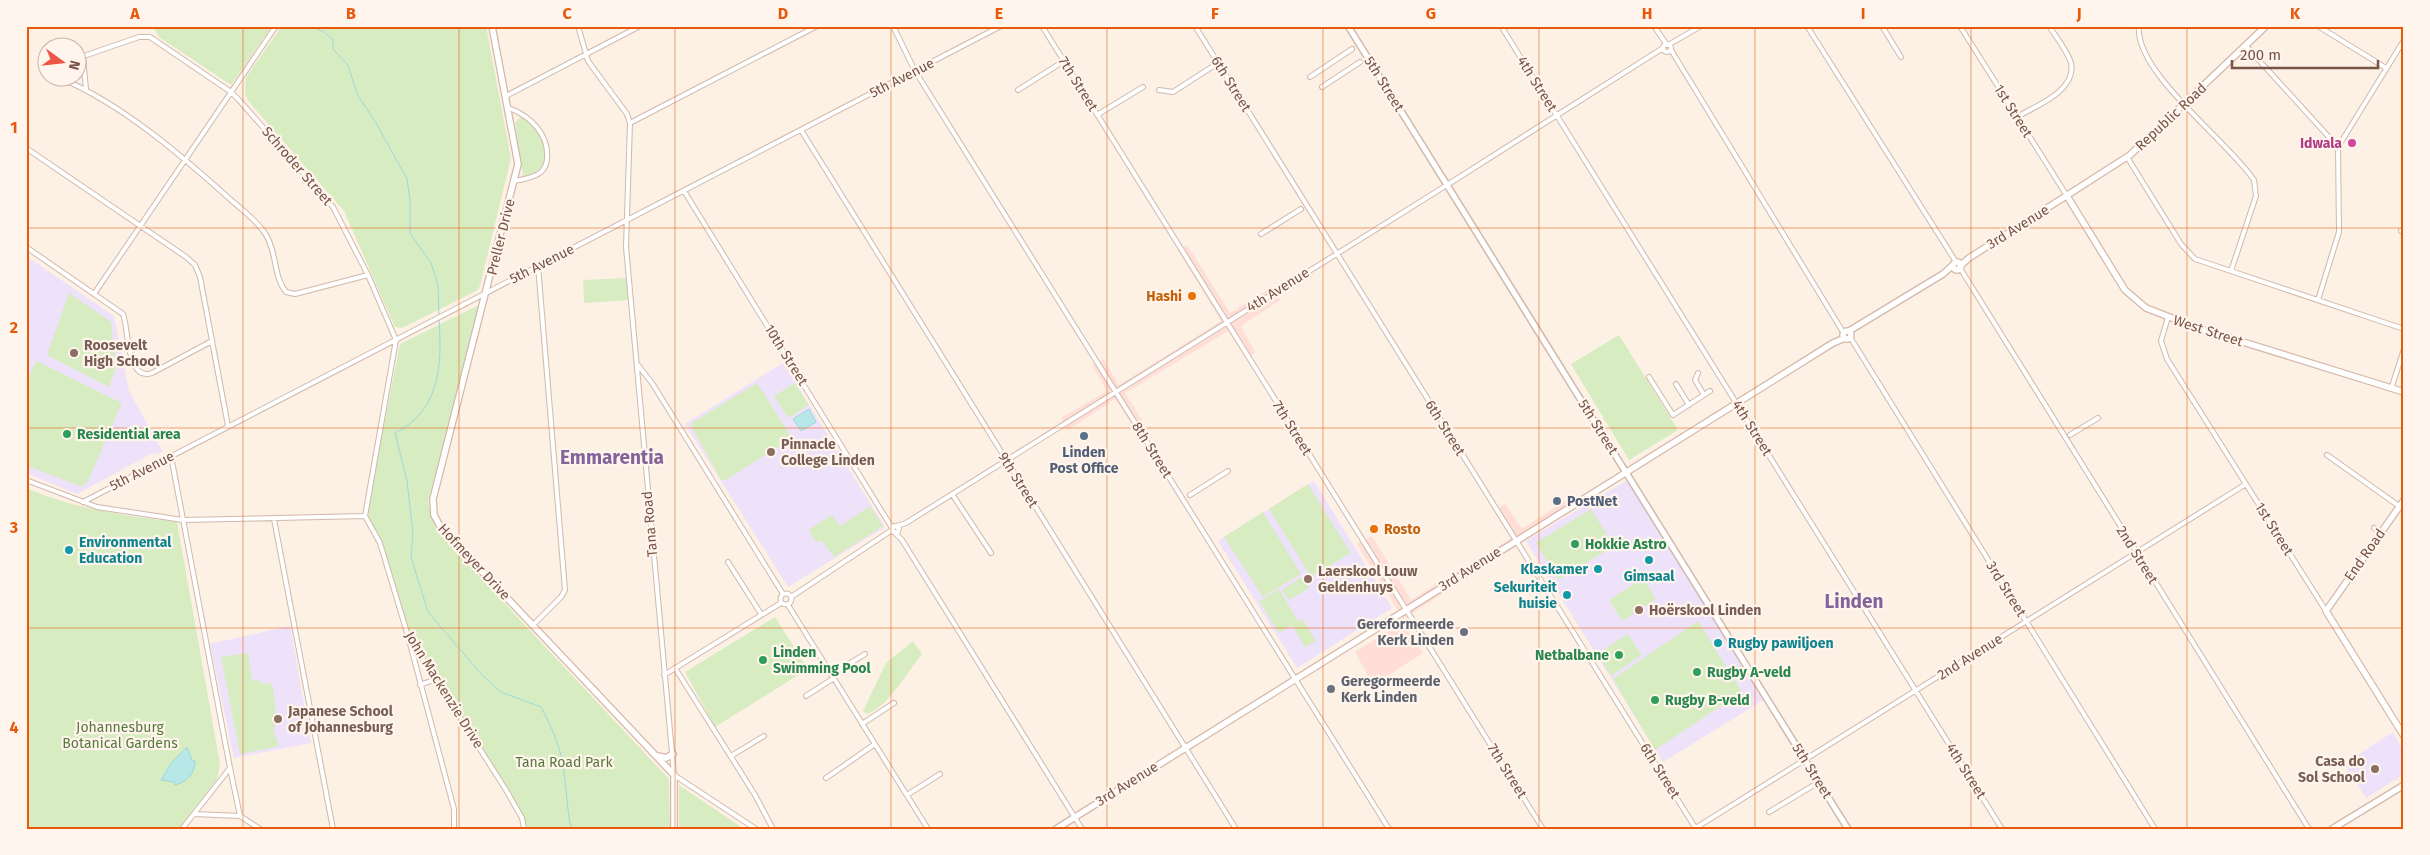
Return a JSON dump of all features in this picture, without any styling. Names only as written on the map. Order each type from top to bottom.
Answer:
[{"type":"main road","name":"Preller Drive","points":[[486,293],[515,181],[518,159],[492,26]]},
{"type":"main road","name":"Republic Road","points":[[2067,196],[2127,158],[2266,26]]},
{"type":"main road","name":"3rd Avenue","points":[[1056,829],[2067,196]]},
{"type":"main road","name":"West Street","points":[[2067,196],[2127,292],[2146,308],[2168,317],[2404,392]]},
{"type":"main road","name":"Hofmeyer Drive","points":[[486,293],[433,499],[433,510],[441,528],[674,775]]},
{"type":"main road","name":"End Road","points":[[2326,611],[2404,500]]},
{"type":"main road","name":"1st Street","points":[[2326,611],[2404,736]]},
{"type":"main road","points":[[658,756],[666,758],[673,754]]},
{"type":"main road","name":"Tana Road","points":[[674,775],[674,829]]},
{"type":"main road","points":[[2337,828],[2404,785]]},
{"type":"street","points":[[94,294],[276,26]]},
{"type":"street","points":[[578,26],[585,55],[627,114],[630,123],[816,26]]},
{"type":"street","points":[[506,96],[640,26]]},
{"type":"street","name":"8th Street","points":[[893,26],[915,71],[1389,829]]},
{"type":"street","name":"5th Avenue","points":[[83,502],[1001,26]]},
{"type":"street","name":"7th Street","points":[[1042,26],[1543,829]]},
{"type":"street","name":"6th Street","points":[[1195,26],[1695,828]]},
{"type":"street","name":"5th Street","points":[[1348,26],[1848,829]]},
{"type":"street","name":"4th Street","points":[[1501,26],[2002,829]]},
{"type":"street","name":"3rd Street","points":[[1654,26],[2155,829]]},
{"type":"street","name":"4th Avenue","points":[[791,597],[895,529],[1448,186],[1557,115],[1701,26]]},
{"type":"street","name":"2nd Street","points":[[1807,26],[2309,829]]},
{"type":"street","points":[[1882,26],[1900,57]]},
{"type":"street","name":"1st Street","points":[[1960,26],[2067,196]]},
{"type":"street","points":[[2017,118],[2061,90],[2068,82],[2070,63],[2049,26]]},
{"type":"street","points":[[2139,26],[2140,45],[2144,56],[2157,74],[2249,173],[2255,184],[2256,196],[2230,271]]},
{"type":"street","points":[[2318,26],[2386,68]]},
{"type":"street","name":"Schroder Street","points":[[88,55],[146,36],[231,92],[333,207],[368,275],[396,340]]},
{"type":"street","points":[[2318,300],[2339,232],[2338,147],[2404,40]]},
{"type":"street","points":[[2246,46],[2338,147]]},
{"type":"street","points":[[1310,77],[1352,49]]},
{"type":"street","points":[[1018,90],[1064,61]]},
{"type":"street","points":[[1322,87],[1360,62]]},
{"type":"street","points":[[1160,90],[1173,92],[1218,63]]},
{"type":"street","points":[[1097,115],[1143,87]]},
{"type":"street","points":[[86,89],[186,158],[264,231],[269,240],[281,285],[286,292],[296,294],[368,275]]},
{"type":"street","name":"Preller Drive","points":[[509,108],[523,114],[530,121],[545,139],[547,148],[546,163],[541,172],[529,178],[515,181]]},
{"type":"street","name":"Tana Road","points":[[630,123],[626,247],[674,775]]},
{"type":"street","name":"9th Street","points":[[801,130],[1236,829]]},
{"type":"street","points":[[26,148],[195,265],[228,426]]},
{"type":"street","points":[[2127,158],[2188,254],[2201,262],[2404,329]]},
{"type":"street","name":"10th Street","points":[[684,190],[1082,829]]},
{"type":"street","points":[[1261,234],[1301,210]]},
{"type":"street","points":[[26,247],[123,314],[134,365],[142,374],[152,373],[212,341]]},
{"type":"street","points":[[533,625],[562,597],[565,585],[538,266]]},
{"type":"street","name":"1st Street","points":[[2168,317],[2161,341],[2163,351],[2326,611]]},
{"type":"street","points":[[26,480],[83,502],[110,510],[183,520],[365,516],[396,340]]},
{"type":"street","points":[[2391,389],[2404,349]]},
{"type":"street","points":[[636,363],[652,383],[783,594],[791,597],[788,604]]},
{"type":"street","points":[[1698,373],[1694,380],[1704,396]]},
{"type":"street","points":[[1649,377],[1673,415],[1710,391]]},
{"type":"street","points":[[1676,384],[1689,405]]},
{"type":"street","points":[[2070,435],[2098,418]]},
{"type":"street","points":[[2327,455],[2399,506]]},
{"type":"street","points":[[171,456],[240,816]]},
{"type":"street","points":[[1190,495],[1228,471]]},
{"type":"street","name":"2nd Avenue","points":[[1695,828],[2246,484]]},
{"type":"street","points":[[952,494],[991,553]]},
{"type":"street","name":"John Mackenzie Drive","points":[[365,516],[380,543],[408,636],[522,816],[524,829]]},
{"type":"street","points":[[274,519],[333,829]]},
{"type":"street","points":[[2374,528],[2381,533]]},
{"type":"street","points":[[728,562],[761,614]]},
{"type":"street","points":[[781,603],[780,599],[783,594]]},
{"type":"street","points":[[664,675],[761,614],[781,603],[788,604]]},
{"type":"street","points":[[788,604],[928,829]]},
{"type":"street","points":[[408,636],[454,809],[454,829]]},
{"type":"street","points":[[806,696],[865,654]]},
{"type":"street","points":[[675,668],[731,756],[773,829]]},
{"type":"street","points":[[420,685],[436,679]]},
{"type":"street","points":[[862,724],[894,703]]},
{"type":"street","points":[[731,756],[764,736]]},
{"type":"street","points":[[826,778],[875,744]]},
{"type":"street","points":[[182,829],[230,768]]},
{"type":"street","points":[[907,795],[940,774]]},
{"type":"street","points":[[674,775],[756,829]]},
{"type":"street","points":[[1769,812],[1819,782]]},
{"type":"street","points":[[194,814],[240,816],[260,829]]},
{"type":"shaded area","points":[[1187,245],[1230,313],[1271,288],[1280,300],[1241,326],[1255,352],[1246,359],[1228,331],[1125,393],[1145,425],[1136,431],[1115,399],[1068,430],[1061,418],[1107,391],[1093,366],[1103,359],[1119,385],[1221,321],[1178,250]]},
{"type":"shaded area","name":"Roosevelt High School","points":[[26,256],[114,316],[129,391],[163,452],[151,454],[77,494],[26,473]]},
{"type":"shaded area","name":"Pinnacle College Linden","points":[[783,363],[885,527],[788,587],[685,424]]},
{"type":"shaded area","name":"Hoërskool Linden","points":[[1629,479],[1765,699],[1663,762],[1526,541]]},
{"type":"shaded area","name":"Laerskool Louw Geldenhuys","points":[[1314,481],[1392,608],[1297,668],[1218,541]]},
{"type":"shaded area","points":[[1569,498],[1575,509],[1403,619],[1357,544],[1372,536],[1411,600],[1511,538],[1494,511],[1505,504],[1522,529]]},
{"type":"shaded area","points":[[1402,622],[1423,653],[1373,685],[1355,652]]},
{"type":"shaded area","name":"Japanese School of Johannesburg","points":[[290,626],[311,743],[234,758],[210,644]]},
{"type":"shaded area","name":"Casa do Sol School","points":[[2393,732],[2404,753],[2404,774],[2366,798],[2344,764]]},
{"type":"green space","points":[[153,26],[272,26],[231,85],[159,37]]},
{"type":"green space","points":[[282,26],[486,26],[511,158],[480,286],[476,291],[402,328],[395,327],[344,211],[249,102],[245,94],[246,77]]},
{"type":"green space","points":[[521,117],[538,132],[542,138],[545,152],[543,167],[528,177],[523,176],[515,122]]},
{"type":"green space","points":[[628,278],[630,300],[584,303],[583,280]]},
{"type":"green space","points":[[69,293],[111,322],[116,368],[109,387],[47,355]]},
{"type":"green space","name":"Tana Road Park","points":[[479,305],[428,502],[436,530],[669,779],[670,829],[523,829],[521,818],[406,638],[384,550],[366,515],[400,344]]},
{"type":"green space","points":[[1619,335],[1678,430],[1629,460],[1571,364]]},
{"type":"green space","name":"Residential area","points":[[36,361],[122,403],[88,481],[82,487],[26,465],[26,385]]},
{"type":"green space","points":[[757,383],[792,438],[726,480],[721,480],[690,424]]},
{"type":"green space","points":[[795,383],[809,405],[788,418],[774,396]]},
{"type":"green space","points":[[1308,484],[1351,553],[1311,577],[1269,509]]},
{"type":"green space","name":"Johannesburg Botanical Gardens","points":[[26,488],[82,507],[177,522],[220,764],[217,779],[179,829],[26,829]]},
{"type":"green space","points":[[870,506],[883,526],[834,557],[821,540],[816,542],[808,530],[832,515],[840,526]]},
{"type":"green space","name":"Hokkie Astro","points":[[1591,509],[1614,546],[1558,580],[1536,543]]},
{"type":"green space","points":[[1263,512],[1301,574],[1263,597],[1224,537]]},
{"type":"green space","points":[[1302,577],[1309,588],[1289,600],[1282,590]]},
{"type":"green space","points":[[1643,578],[1656,599],[1622,621],[1609,600]]},
{"type":"green space","points":[[1279,589],[1298,621],[1303,619],[1316,641],[1305,647],[1292,625],[1279,633],[1259,601]]},
{"type":"green space","name":"Linden Swimming Pool","points":[[775,617],[808,669],[715,727],[685,672]]},
{"type":"green space","points":[[1698,621],[1742,692],[1655,750],[1613,679]]},
{"type":"green space","name":"Netbalbane","points":[[1628,634],[1642,655],[1611,676],[1597,654]]},
{"type":"green space","points":[[913,641],[922,654],[890,696],[875,710],[867,714],[863,711],[886,663]]},
{"type":"green space","points":[[248,653],[252,680],[248,681],[259,680],[261,684],[270,683],[273,688],[276,713],[273,714],[275,726],[273,730],[279,746],[240,754],[221,657]]},
{"type":"green space","points":[[679,785],[744,829],[679,829]]},
{"type":"water","points":[[809,409],[816,422],[801,431],[793,419]]},
{"type":"water","points":[[187,747],[192,760],[195,761],[194,770],[190,777],[175,785],[174,782],[161,780],[172,762]]},
{"type":"waterway","points":[[311,26],[324,32],[333,40],[333,49],[348,65],[358,96],[375,121],[407,179],[410,200],[410,233],[431,263],[438,285],[439,315]]},
{"type":"waterway","points":[[439,319],[439,369],[430,399],[422,412],[395,433],[407,481],[413,533],[411,557],[428,612],[482,675],[501,692],[541,707],[552,728],[562,758],[570,824],[574,829]]},
{"type":"place","name":"Idwala","points":[[2352,143]]},
{"type":"place","name":"Hashi","points":[[1192,296]]},
{"type":"place","name":"Roosevelt High School","points":[[74,353]]},
{"type":"place","name":"Residential area","points":[[67,434]]},
{"type":"place","name":"Linden Post Office","points":[[1084,436]]},
{"type":"place","name":"Pinnacle College Linden","points":[[771,452]]},
{"type":"place","name":"PostNet","points":[[1557,501]]},
{"type":"place","name":"Rosto","points":[[1374,529]]},
{"type":"place","name":"Hokkie Astro","points":[[1575,544]]},
{"type":"place","name":"Environmental Education","points":[[69,550]]},
{"type":"place","name":"Gimsaal","points":[[1649,560]]},
{"type":"place","name":"Klaskamer","points":[[1598,569]]},
{"type":"place","name":"Laerskool Louw Geldenhuys","points":[[1308,579]]},
{"type":"place","name":"Sekuriteit huisie","points":[[1567,595]]},
{"type":"place","name":"Hoërskool Linden","points":[[1639,610]]},
{"type":"place","name":"Gereformeerde Kerk Linden","points":[[1464,632]]},
{"type":"place","name":"Rugby pawiljoen","points":[[1718,643]]},
{"type":"place","name":"Netbalbane","points":[[1619,655]]},
{"type":"place","name":"Linden Swimming Pool","points":[[763,660]]},
{"type":"place","name":"Rugby A-veld","points":[[1697,672]]},
{"type":"place","name":"Geregormeerde Kerk Linden","points":[[1331,689]]},
{"type":"place","name":"Rugby B-veld","points":[[1655,700]]},
{"type":"place","name":"Japanese School of Johannesburg","points":[[278,719]]},
{"type":"place","name":"Casa do Sol School","points":[[2375,769]]},
{"type":"district","name":"Emmarentia","points":[[612,457]]},
{"type":"district","name":"Linden","points":[[1854,601]]}]
